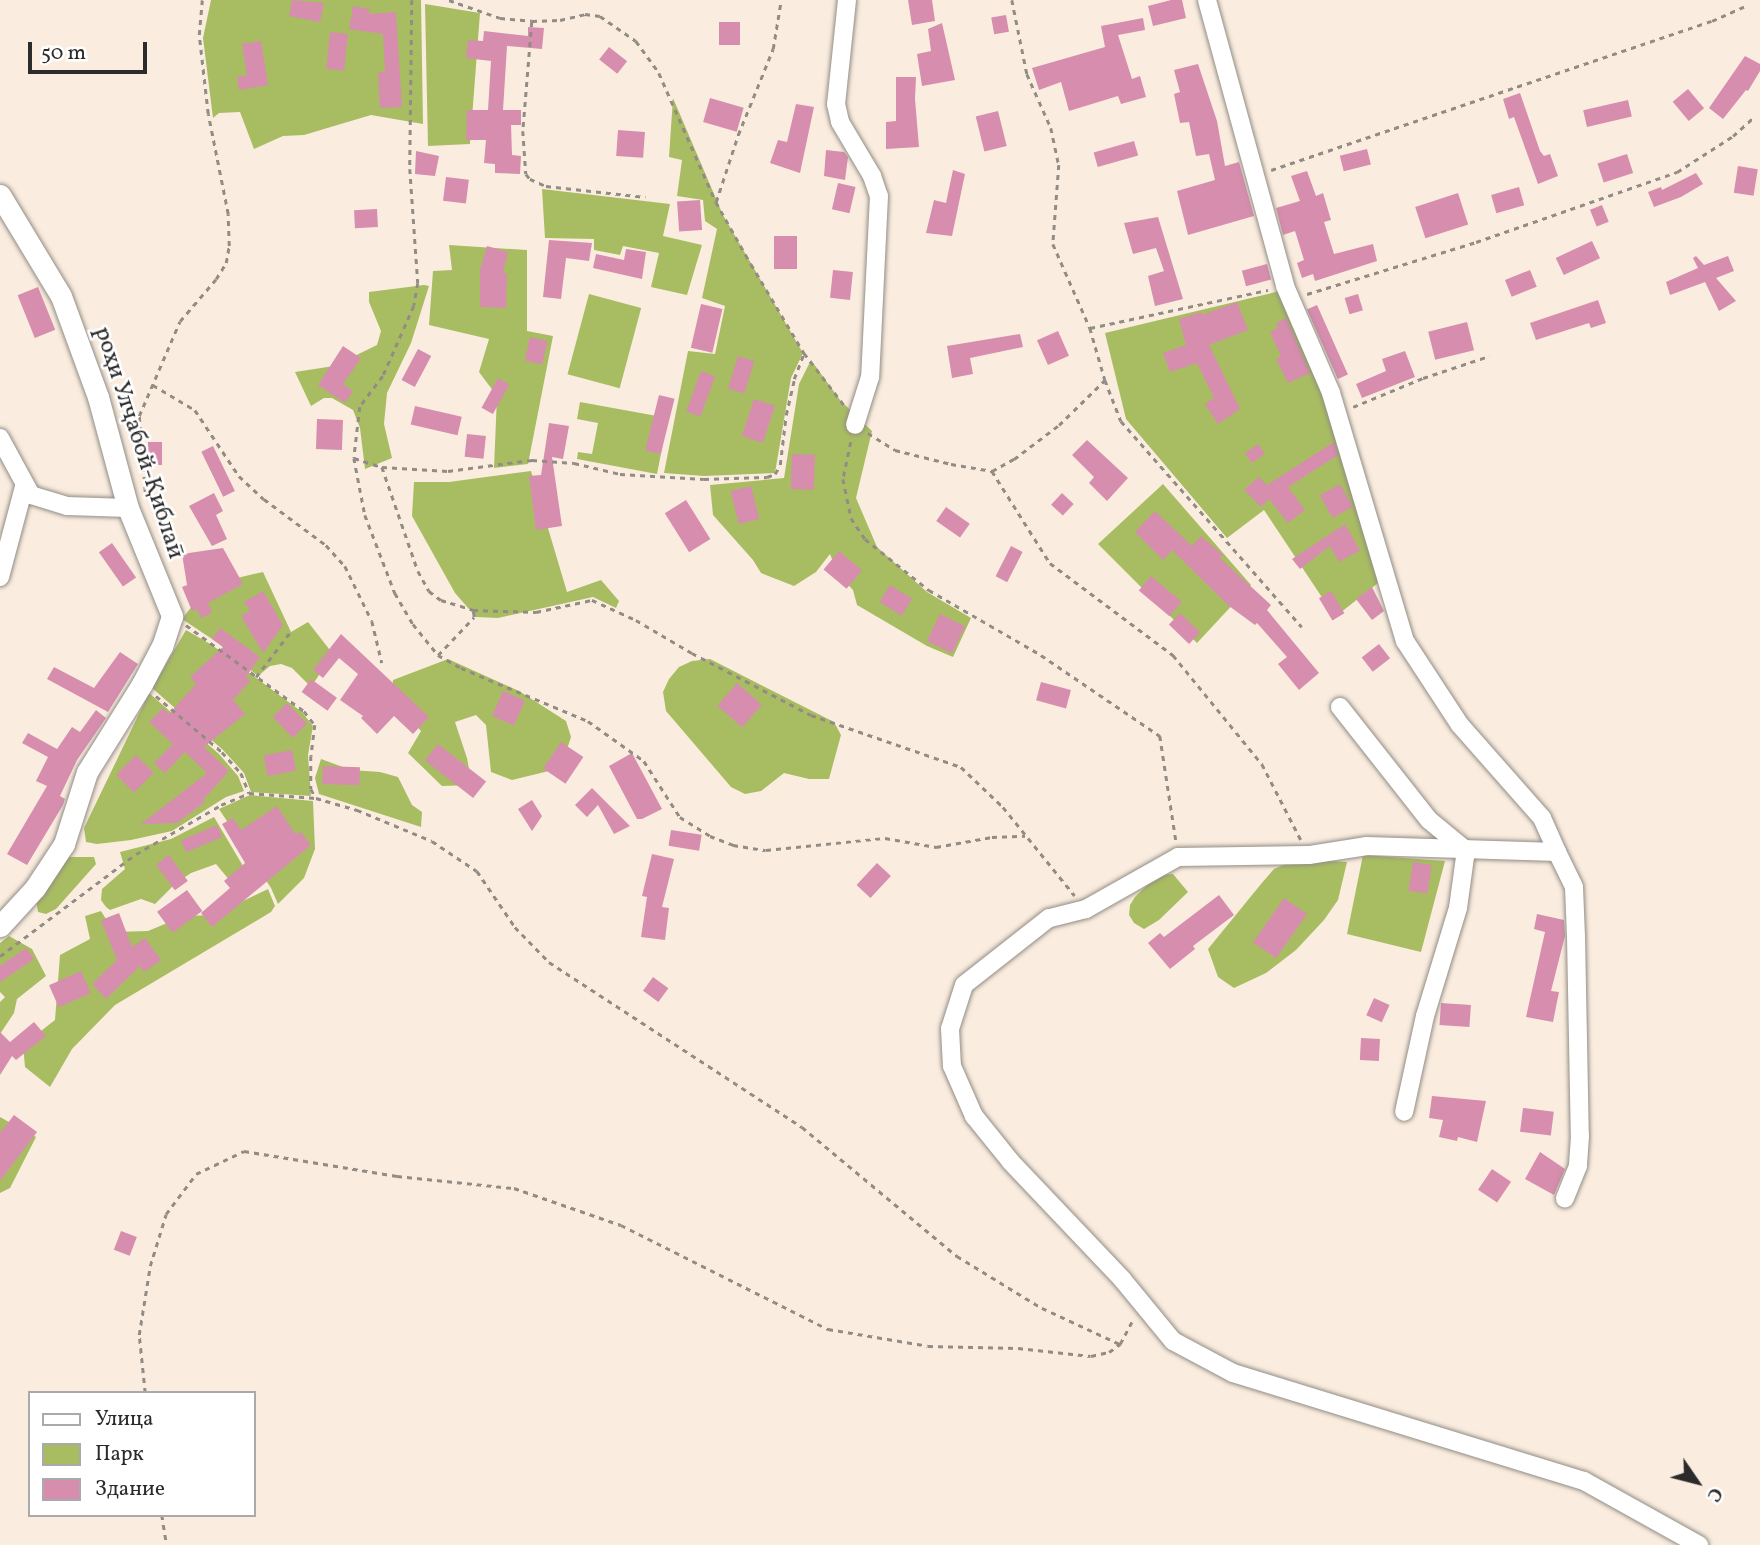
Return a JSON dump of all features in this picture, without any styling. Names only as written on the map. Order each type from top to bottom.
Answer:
[{"type":"street","points":[[847,0],[836,104],[840,122],[872,176],[880,197],[870,377],[855,425]]},
{"type":"street","points":[[1207,0],[1288,293],[1337,414],[1405,641],[1460,725],[1542,818],[1574,887],[1580,1136],[1578,1166],[1565,1199]]},
{"type":"street","name":"роҳи Улҷабой-Қиблаӣ","points":[[0,195],[61,296],[136,505],[172,616]]},
{"type":"street","points":[[0,438],[24,487],[31,495],[52,504],[136,505]]},
{"type":"street","points":[[0,577],[24,487]]},
{"type":"street","points":[[0,926],[36,887],[64,844],[87,772],[142,684],[162,646],[172,616]]},
{"type":"street","points":[[1340,707],[1429,820],[1463,848],[1465,857],[1458,908],[1425,1016],[1404,1112]]},
{"type":"street","points":[[1557,852],[1367,846],[1309,855],[1178,857],[1086,909],[1049,918],[964,985],[950,1028],[953,1066],[974,1116],[1011,1162],[1056,1206],[1173,1341],[1233,1373],[1584,1481],[1699,1545]]},
{"type":"path","points":[[136,505],[139,416],[180,321],[216,279],[226,263],[229,246],[228,214],[208,114],[199,35],[202,0]]},
{"type":"path","points":[[412,0],[410,169],[418,282],[414,306],[399,342],[383,376],[360,407],[354,458],[365,515],[395,593],[414,624],[438,655],[461,668],[588,721],[644,761],[680,817],[710,836],[733,845],[766,850],[885,838],[936,847],[992,837],[1026,836]]},
{"type":"path","points":[[449,0],[500,18],[532,21],[560,20],[585,14],[600,16],[636,41],[659,73],[716,202],[804,353],[841,400],[855,425],[895,450],[992,471],[1014,459],[1059,425],[1105,380]]},
{"type":"path","points":[[716,202],[740,130],[773,49],[781,0]]},
{"type":"path","points":[[1012,0],[1027,74],[1051,128],[1059,165],[1053,244],[1090,328],[1105,380],[1121,421],[1301,627]]},
{"type":"path","points":[[1255,175],[1712,21],[1744,7]]},
{"type":"path","points":[[532,21],[523,131],[526,174],[530,179],[546,186],[645,197]]},
{"type":"path","points":[[1090,328],[1288,293],[1476,242],[1572,206],[1665,177],[1712,150],[1754,117]]},
{"type":"path","points":[[354,458],[382,467],[448,471],[532,460],[574,463],[620,474],[704,480],[767,477],[775,474],[780,465],[791,391],[804,353]]},
{"type":"path","points":[[1337,414],[1423,378],[1489,356]]},
{"type":"path","points":[[153,386],[195,410],[239,476],[264,499],[326,545],[345,566],[372,621],[382,663]]},
{"type":"path","points":[[855,425],[842,479],[851,518],[865,539],[929,590],[1041,655],[1160,736],[1178,857]]},
{"type":"path","points":[[382,467],[418,571],[429,591],[441,600],[473,610],[536,612],[592,600],[636,620],[692,653],[811,715],[961,767],[1003,807],[1086,909]]},
{"type":"path","points":[[992,471],[1050,564],[1173,655],[1262,764],[1309,855]]},
{"type":"path","points":[[438,655],[474,617],[473,610]]},
{"type":"path","points":[[172,616],[216,644],[304,711],[315,725],[311,756],[312,789],[316,799]]},
{"type":"path","points":[[256,677],[291,631]]},
{"type":"path","points":[[142,684],[222,752],[241,773],[249,793]]},
{"type":"path","points":[[0,956],[136,854],[221,805],[249,793],[316,799],[357,810],[432,841],[477,871],[515,927],[549,962],[802,1127],[957,1256],[1042,1308],[1120,1344]]},
{"type":"path","points":[[145,1391],[139,1335],[150,1266],[166,1214],[196,1174],[244,1151],[397,1176],[514,1188],[621,1225],[828,1329],[928,1346],[1018,1348],[1091,1356],[1109,1352],[1120,1344],[1132,1327],[1138,1299]]},
{"type":"path","points":[[162,1517],[167,1545]]},
{"type":"green space","points":[[211,0],[421,0],[423,124],[371,115],[304,135],[283,136],[254,149],[240,112],[219,113],[213,118],[203,38]]},
{"type":"green space","points":[[425,4],[480,13],[470,144],[428,146]]},
{"type":"green space","points":[[673,98],[723,215],[803,353],[791,378],[775,473],[704,476],[664,473],[688,351],[715,354],[725,306],[702,298],[717,229],[705,221],[703,200],[677,196],[682,160],[669,157]]},
{"type":"green space","points":[[542,189],[670,204],[663,236],[702,245],[687,295],[651,287],[659,253],[623,246],[620,255],[594,250],[594,239],[545,238]]},
{"type":"green space","points":[[449,245],[527,250],[527,331],[553,336],[528,464],[494,468],[497,396],[479,372],[489,339],[429,325],[433,271],[452,270]]},
{"type":"green space","points":[[429,286],[411,343],[387,393],[384,424],[392,458],[365,469],[360,428],[353,410],[332,398],[324,398],[311,406],[295,372],[334,366],[377,345],[381,331],[369,302],[369,292]]},
{"type":"green space","points":[[1284,290],[1332,410],[1383,579],[1335,617],[1264,510],[1227,538],[1126,419],[1105,333]]},
{"type":"green space","points":[[589,294],[641,308],[620,388],[568,374]]},
{"type":"green space","points":[[811,360],[840,400],[872,431],[856,498],[877,547],[927,592],[971,618],[953,657],[927,646],[857,605],[853,590],[838,574],[830,554],[816,572],[794,586],[761,573],[753,560],[713,515],[710,485],[784,478],[799,384]]},
{"type":"green space","points":[[580,402],[668,418],[657,474],[577,459],[578,452],[592,454],[598,423],[577,419]]},
{"type":"green space","points":[[531,471],[567,592],[601,580],[619,601],[616,608],[593,597],[498,618],[476,617],[455,593],[412,516],[414,482],[449,482]]},
{"type":"green space","points":[[1163,484],[1251,585],[1197,643],[1098,544]]},
{"type":"green space","points":[[263,572],[291,632],[308,622],[333,654],[311,687],[292,668],[281,664],[270,666],[258,676],[218,643],[182,619],[199,597],[224,581]]},
{"type":"green space","points":[[186,630],[212,645],[302,712],[313,726],[308,755],[311,796],[251,792],[244,773],[223,750],[152,688]]},
{"type":"green space","points":[[448,659],[519,691],[566,721],[571,737],[563,762],[553,770],[512,780],[491,772],[486,725],[476,715],[455,722],[467,758],[472,785],[442,786],[408,753],[421,731],[391,699],[393,680]]},
{"type":"green space","points":[[710,659],[834,722],[841,735],[829,779],[809,779],[784,773],[761,791],[745,794],[731,787],[666,711],[663,692],[679,667],[692,661]]},
{"type":"green space","points":[[149,693],[219,754],[238,776],[244,791],[226,797],[172,831],[131,840],[97,844],[86,842],[84,828]]},
{"type":"green space","points":[[321,759],[351,770],[380,772],[398,777],[412,805],[422,812],[421,827],[319,794],[315,778]]},
{"type":"green space","points":[[250,795],[313,801],[315,849],[304,878],[278,904],[271,888],[219,809]]},
{"type":"green space","points":[[214,817],[246,871],[231,882],[216,864],[191,873],[175,884],[155,904],[141,899],[110,910],[106,907],[101,900],[102,889],[125,869],[120,852],[171,839]]},
{"type":"green space","points":[[1363,855],[1445,861],[1421,952],[1347,934]]},
{"type":"green space","points":[[65,857],[94,857],[96,864],[56,909],[46,914],[38,912],[36,900]]},
{"type":"green space","points":[[1315,860],[1347,862],[1338,900],[1324,920],[1296,950],[1266,973],[1234,988],[1218,977],[1208,949],[1261,884],[1274,869],[1288,863]]},
{"type":"green space","points":[[1173,874],[1188,892],[1159,920],[1144,929],[1134,923],[1129,915],[1130,905],[1135,897],[1157,875]]},
{"type":"green space","points":[[268,889],[275,906],[271,912],[115,1005],[72,1049],[50,1087],[25,1067],[23,1045],[55,1020],[60,955],[90,939],[85,916],[101,911],[114,932],[148,931],[184,916],[214,915]]},
{"type":"green space","points":[[9,936],[32,949],[46,976],[17,999],[14,1013],[0,1034],[0,1002],[5,997],[0,992],[0,943]]},
{"type":"green space","points":[[0,1117],[36,1137],[10,1188],[0,1193]]},
{"type":"building","points":[[292,0],[324,3],[320,22],[289,16]]},
{"type":"building","points":[[908,0],[932,0],[935,21],[912,25]]},
{"type":"building","points":[[1182,0],[1186,18],[1153,26],[1148,6]]},
{"type":"building","points":[[353,6],[370,9],[369,14],[396,12],[402,107],[380,108],[378,72],[385,72],[383,34],[349,29]]},
{"type":"building","points":[[1006,15],[1009,32],[994,34],[991,18]]},
{"type":"building","points":[[1143,18],[1145,30],[1118,35],[1132,79],[1140,76],[1146,97],[1121,104],[1118,96],[1069,111],[1061,82],[1039,90],[1032,68],[1105,47],[1101,26]]},
{"type":"building","points":[[719,22],[740,22],[740,45],[719,45]]},
{"type":"building","points":[[942,23],[955,80],[922,86],[917,54],[931,51],[928,29]]},
{"type":"building","points":[[528,27],[544,28],[542,49],[507,46],[503,110],[521,110],[521,125],[511,125],[512,155],[521,156],[520,174],[495,173],[495,164],[484,163],[486,140],[466,140],[467,110],[488,110],[491,61],[466,58],[468,40],[483,41],[484,31],[528,36]]},
{"type":"building","points":[[330,32],[348,34],[344,71],[326,69]]},
{"type":"building","points":[[261,41],[268,85],[239,90],[237,77],[247,75],[242,44]]},
{"type":"building","points":[[609,47],[627,61],[617,74],[599,60]]},
{"type":"building","points":[[1745,56],[1760,64],[1760,71],[1748,91],[1746,90],[1723,119],[1709,108]]},
{"type":"building","points":[[1198,64],[1217,121],[1225,166],[1239,162],[1254,216],[1188,235],[1177,191],[1215,180],[1209,154],[1196,156],[1189,122],[1180,123],[1174,94],[1180,92],[1174,70]]},
{"type":"building","points":[[896,77],[916,77],[919,147],[886,149],[886,122],[896,121]]},
{"type":"building","points":[[1688,89],[1704,108],[1689,121],[1673,102]]},
{"type":"building","points":[[1520,93],[1540,151],[1544,156],[1550,154],[1558,176],[1538,184],[1514,117],[1509,119],[1503,99]]},
{"type":"building","points":[[710,98],[744,108],[737,132],[703,122]]},
{"type":"building","points":[[1628,100],[1632,117],[1587,127],[1583,110]]},
{"type":"building","points":[[796,104],[814,107],[800,173],[770,163],[778,140],[787,142]]},
{"type":"building","points":[[998,111],[1007,146],[984,151],[976,117]]},
{"type":"building","points":[[618,130],[645,132],[643,158],[616,156]]},
{"type":"building","points":[[1134,141],[1138,155],[1098,167],[1094,153]]},
{"type":"building","points":[[1367,149],[1371,165],[1344,171],[1340,156]]},
{"type":"building","points":[[826,150],[844,152],[848,157],[845,180],[824,176]]},
{"type":"building","points":[[416,151],[439,156],[435,176],[415,174]]},
{"type":"building","points":[[1627,154],[1633,173],[1604,183],[1598,164]]},
{"type":"building","points":[[1738,166],[1758,169],[1754,196],[1734,193]]},
{"type":"building","points":[[953,170],[965,174],[952,236],[926,233],[934,200],[946,203]]},
{"type":"building","points":[[1307,171],[1316,196],[1323,193],[1331,220],[1324,222],[1334,254],[1373,244],[1377,261],[1315,281],[1313,274],[1302,278],[1297,263],[1304,260],[1295,231],[1283,235],[1276,208],[1300,201],[1291,176]]},
{"type":"building","points":[[1696,173],[1703,184],[1681,197],[1654,207],[1648,192],[1661,187],[1662,190]]},
{"type":"building","points":[[446,177],[469,180],[466,204],[443,201]]},
{"type":"building","points":[[838,183],[856,187],[849,213],[832,209]]},
{"type":"building","points":[[1519,187],[1524,205],[1496,213],[1491,195]]},
{"type":"building","points":[[1458,193],[1468,224],[1425,238],[1415,207]]},
{"type":"building","points":[[700,200],[702,230],[679,232],[677,202]]},
{"type":"building","points":[[1602,205],[1609,222],[1597,227],[1590,210]]},
{"type":"building","points":[[377,209],[378,227],[355,228],[354,210]]},
{"type":"building","points":[[1158,217],[1183,299],[1155,306],[1148,276],[1164,271],[1156,248],[1133,254],[1124,223]]},
{"type":"building","points":[[774,236],[797,236],[797,269],[774,269]]},
{"type":"building","points":[[549,240],[592,243],[589,261],[566,258],[561,299],[543,297]]},
{"type":"building","points":[[1592,241],[1600,258],[1564,275],[1556,258]]},
{"type":"building","points":[[487,246],[508,252],[503,273],[507,273],[506,308],[480,307],[480,270]]},
{"type":"building","points":[[626,249],[646,252],[642,279],[593,268],[596,254],[624,260]]},
{"type":"building","points":[[1696,256],[1704,265],[1728,256],[1734,271],[1716,278],[1736,301],[1719,311],[1705,282],[1670,295],[1666,282],[1698,268],[1693,258]]},
{"type":"building","points":[[1267,264],[1271,279],[1246,286],[1242,271]]},
{"type":"building","points":[[833,270],[853,272],[850,300],[830,298]]},
{"type":"building","points":[[1530,270],[1537,287],[1512,297],[1505,280]]},
{"type":"building","points":[[38,287],[55,330],[35,338],[18,295]]},
{"type":"building","points":[[1358,294],[1363,310],[1350,314],[1345,298]]},
{"type":"building","points":[[1598,300],[1606,323],[1591,328],[1589,323],[1536,340],[1530,323]]},
{"type":"building","points":[[1237,302],[1248,330],[1209,345],[1240,409],[1218,424],[1205,404],[1214,398],[1197,363],[1170,372],[1163,353],[1186,345],[1179,319],[1201,312],[1202,315]]},
{"type":"building","points":[[701,304],[722,309],[712,353],[691,348]]},
{"type":"building","points":[[1317,305],[1348,374],[1338,379],[1307,309]]},
{"type":"building","points":[[1286,318],[1310,373],[1288,383],[1276,359],[1281,356],[1270,332],[1278,328],[1276,323]]},
{"type":"building","points":[[1467,322],[1474,350],[1435,360],[1428,332]]},
{"type":"building","points":[[1058,331],[1069,356],[1048,365],[1037,340]]},
{"type":"building","points":[[1020,334],[1023,347],[970,358],[973,374],[952,378],[947,346]]},
{"type":"building","points":[[530,337],[548,341],[542,364],[525,360]]},
{"type":"building","points":[[343,346],[361,358],[343,384],[353,391],[345,403],[318,385]]},
{"type":"building","points":[[418,349],[431,356],[415,387],[402,380]]},
{"type":"building","points":[[1405,351],[1415,377],[1362,398],[1356,384],[1386,371],[1382,359]]},
{"type":"building","points":[[738,356],[754,361],[744,393],[728,389]]},
{"type":"building","points":[[701,371],[715,376],[700,417],[686,411]]},
{"type":"building","points":[[498,378],[509,384],[493,414],[482,408]]},
{"type":"building","points":[[659,395],[675,399],[661,454],[645,450]]},
{"type":"building","points":[[754,399],[775,406],[763,443],[742,436]]},
{"type":"building","points":[[415,406],[462,417],[457,435],[411,425]]},
{"type":"building","points":[[317,419],[343,420],[342,450],[316,449]]},
{"type":"building","points":[[549,423],[569,426],[563,459],[552,457],[562,526],[536,530],[529,476],[541,475]]},
{"type":"building","points":[[467,434],[486,436],[483,459],[465,457]]},
{"type":"building","points":[[1087,440],[1128,478],[1107,501],[1089,483],[1094,477],[1072,455]]},
{"type":"building","points":[[148,442],[162,442],[162,465],[148,465]]},
{"type":"building","points":[[1334,442],[1338,455],[1288,487],[1305,510],[1288,523],[1269,499],[1261,507],[1244,490],[1259,477],[1267,485]]},
{"type":"building","points":[[1258,444],[1265,454],[1252,463],[1245,453]]},
{"type":"building","points":[[213,446],[235,491],[223,497],[201,452]]},
{"type":"building","points":[[792,454],[815,455],[814,490],[791,489]]},
{"type":"building","points":[[1340,484],[1353,507],[1332,518],[1320,495]]},
{"type":"building","points":[[751,486],[759,519],[739,524],[731,491]]},
{"type":"building","points":[[214,493],[223,511],[216,515],[227,539],[212,546],[189,506]]},
{"type":"building","points":[[1062,493],[1074,504],[1063,516],[1051,505]]},
{"type":"building","points":[[686,500],[710,539],[689,552],[665,513]]},
{"type":"building","points":[[946,507],[970,524],[960,538],[936,521]]},
{"type":"building","points":[[1155,511],[1192,546],[1201,536],[1223,555],[1220,558],[1271,605],[1267,610],[1319,673],[1299,690],[1278,664],[1287,657],[1257,623],[1255,625],[1229,606],[1172,550],[1163,560],[1135,532]]},
{"type":"building","points":[[1345,524],[1360,550],[1339,562],[1330,546],[1300,569],[1292,559]]},
{"type":"building","points":[[112,543],[136,577],[123,587],[99,552]]},
{"type":"building","points":[[1011,546],[1023,552],[1007,582],[996,576]]},
{"type":"building","points":[[223,548],[243,584],[208,603],[212,613],[201,618],[197,609],[192,611],[182,587],[187,585],[182,554]]},
{"type":"building","points":[[839,551],[862,570],[847,589],[824,569]]},
{"type":"building","points":[[1151,576],[1182,602],[1169,616],[1139,591]]},
{"type":"building","points":[[890,585],[912,599],[901,616],[879,602]]},
{"type":"building","points":[[1372,587],[1384,611],[1372,620],[1356,599]]},
{"type":"building","points":[[263,591],[283,625],[263,653],[241,616],[250,611],[244,602]]},
{"type":"building","points":[[1331,591],[1344,613],[1332,620],[1319,598]]},
{"type":"building","points":[[1180,613],[1200,632],[1189,644],[1169,625]]},
{"type":"building","points":[[940,614],[965,626],[952,653],[927,641]]},
{"type":"building","points":[[220,628],[260,657],[246,677],[250,681],[233,700],[245,714],[204,747],[229,771],[203,800],[205,802],[177,823],[141,824],[207,773],[185,752],[165,773],[154,763],[173,744],[149,722],[163,708],[169,714],[196,684],[190,677],[223,647],[212,639]]},
{"type":"building","points":[[341,634],[429,717],[413,734],[394,716],[377,734],[361,718],[363,716],[340,700],[358,674],[339,658],[323,678],[313,670]]},
{"type":"building","points":[[1379,644],[1390,658],[1373,672],[1362,658]]},
{"type":"building","points":[[120,652],[138,664],[108,712],[47,679],[54,667],[94,688]]},
{"type":"building","points":[[311,679],[337,698],[327,711],[302,692]]},
{"type":"building","points":[[1041,682],[1071,690],[1066,708],[1036,700]]},
{"type":"building","points":[[737,683],[762,705],[742,727],[717,706]]},
{"type":"building","points":[[503,691],[525,701],[514,725],[492,716]]},
{"type":"building","points":[[287,703],[307,724],[293,738],[273,717]]},
{"type":"building","points":[[96,710],[106,718],[77,760],[60,796],[65,799],[63,805],[27,865],[7,854],[47,786],[36,781],[48,757],[22,743],[28,733],[57,749],[72,727],[80,732]]},
{"type":"building","points":[[561,742],[583,757],[565,784],[543,769]]},
{"type":"building","points":[[438,744],[486,782],[473,798],[425,761]]},
{"type":"building","points":[[292,750],[296,771],[268,776],[264,756]]},
{"type":"building","points":[[632,753],[662,809],[642,819],[637,819],[609,766]]},
{"type":"building","points":[[136,755],[154,773],[134,792],[116,775]]},
{"type":"building","points":[[323,766],[360,767],[359,785],[322,784]]},
{"type":"building","points":[[592,788],[630,826],[614,834],[598,805],[587,817],[575,805]]},
{"type":"building","points":[[532,800],[542,816],[532,831],[518,809]]},
{"type":"building","points":[[277,806],[296,835],[300,831],[311,845],[212,927],[201,913],[230,888],[224,881],[245,863],[222,824],[233,818],[241,830]]},
{"type":"building","points":[[217,825],[222,837],[186,852],[181,840]]},
{"type":"building","points":[[671,830],[702,835],[699,851],[668,846]]},
{"type":"building","points":[[652,854],[674,859],[662,907],[669,908],[665,940],[641,937],[647,897],[642,896]]},
{"type":"building","points":[[169,855],[188,881],[175,890],[156,864]]},
{"type":"building","points":[[1413,862],[1432,865],[1427,894],[1408,891]]},
{"type":"building","points":[[877,863],[891,876],[870,898],[857,885]]},
{"type":"building","points":[[187,890],[202,911],[172,933],[157,912]]},
{"type":"building","points":[[1219,895],[1234,915],[1193,946],[1195,949],[1170,969],[1148,943],[1160,933],[1164,937]]},
{"type":"building","points":[[1284,898],[1307,914],[1276,958],[1253,942]]},
{"type":"building","points":[[119,913],[132,947],[145,938],[161,960],[144,972],[140,966],[106,999],[92,984],[117,960],[101,920]]},
{"type":"building","points":[[1537,914],[1564,920],[1565,936],[1551,991],[1559,992],[1553,1022],[1526,1017],[1545,932],[1534,929]]},
{"type":"building","points":[[26,948],[34,959],[0,982],[0,966]]},
{"type":"building","points":[[81,971],[91,993],[59,1007],[49,985]]},
{"type":"building","points":[[653,977],[668,988],[658,1002],[643,991]]},
{"type":"building","points":[[1374,998],[1390,1005],[1382,1022],[1366,1015]]},
{"type":"building","points":[[1441,1003],[1471,1005],[1469,1027],[1439,1025]]},
{"type":"building","points":[[34,1022],[46,1036],[16,1060],[12,1056],[0,1075],[0,1032],[10,1042]]},
{"type":"building","points":[[1361,1038],[1380,1039],[1379,1061],[1360,1060]]},
{"type":"building","points":[[1432,1096],[1486,1101],[1477,1142],[1458,1137],[1457,1141],[1439,1137],[1443,1120],[1429,1118]]},
{"type":"building","points":[[1523,1108],[1554,1112],[1551,1136],[1520,1132]]},
{"type":"building","points":[[14,1115],[37,1132],[0,1181],[0,1133]]},
{"type":"building","points":[[1540,1152],[1565,1169],[1554,1195],[1525,1179]]},
{"type":"building","points":[[1492,1169],[1511,1182],[1497,1203],[1478,1190]]},
{"type":"building","points":[[121,1231],[137,1237],[130,1256],[114,1250]]}]
